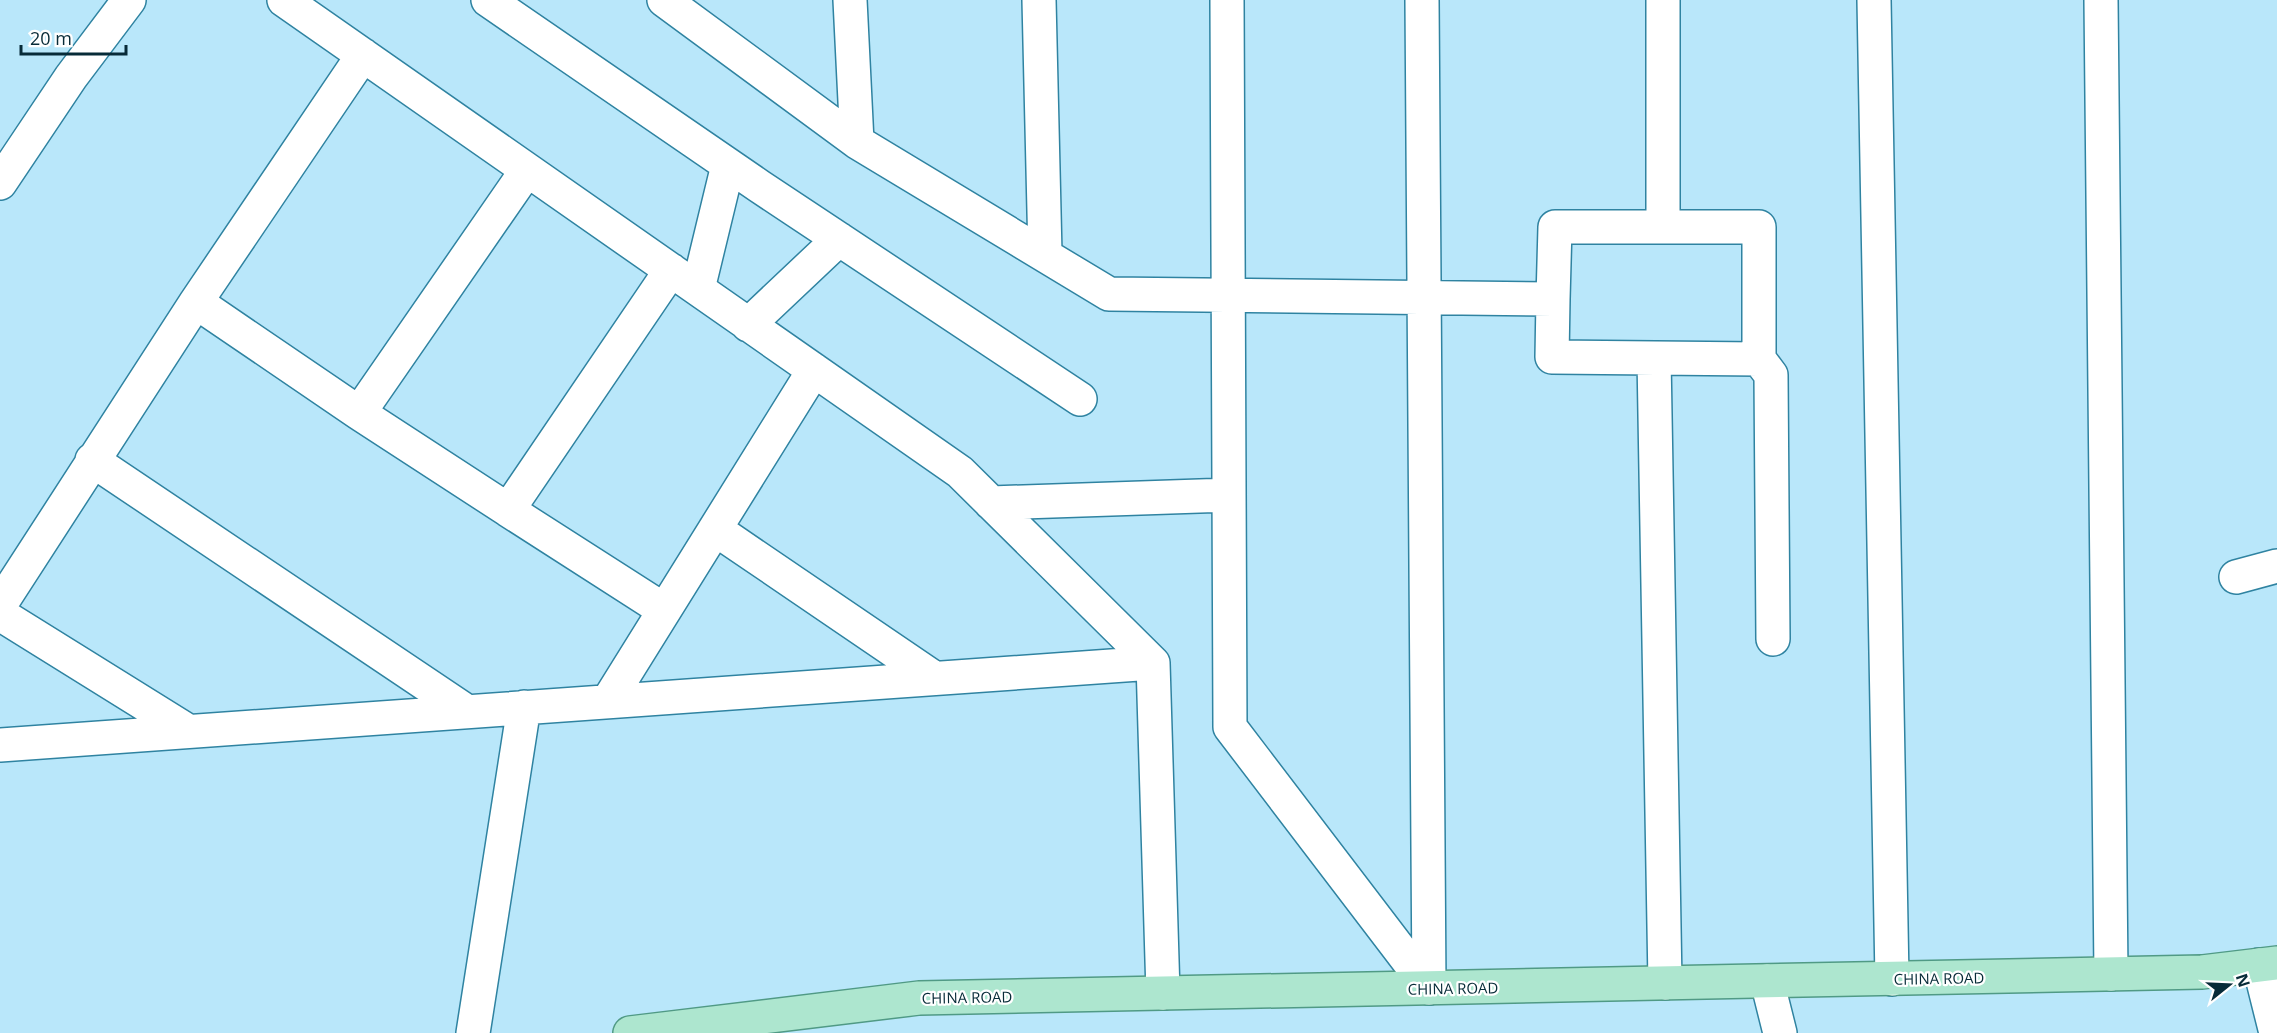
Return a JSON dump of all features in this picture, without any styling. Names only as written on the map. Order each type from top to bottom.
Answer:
[{"type":"main road","name":"CHINA ROAD","points":[[630,1033],[919,998],[2202,972],[2268,964]]},
{"type":"street","points":[[0,183],[70,77],[129,0]]},
{"type":"street","points":[[284,0],[960,472],[1153,663],[1163,993]]},
{"type":"street","points":[[488,0],[728,165],[1080,399]]},
{"type":"street","points":[[663,0],[857,141],[1109,294],[1553,299]]},
{"type":"street","points":[[850,0],[857,141]]},
{"type":"street","points":[[1039,0],[1045,254]]},
{"type":"street","points":[[1227,0],[1230,727],[1429,988]]},
{"type":"street","points":[[1422,0],[1429,988]]},
{"type":"street","points":[[1663,0],[1663,227]]},
{"type":"street","points":[[1874,0],[1892,979]]},
{"type":"street","points":[[2101,0],[2111,974]]},
{"type":"street","points":[[0,605],[196,302],[363,55]]},
{"type":"street","points":[[698,289],[728,165]]},
{"type":"street","points":[[359,413],[527,170]]},
{"type":"street","points":[[1760,359],[1552,357],[1555,227],[1759,227],[1760,359],[1771,375],[1773,639]]},
{"type":"street","points":[[748,325],[839,239]]},
{"type":"street","points":[[508,510],[671,270]]},
{"type":"street","points":[[196,302],[359,413],[664,610]]},
{"type":"street","points":[[1654,358],[1665,983]]},
{"type":"street","points":[[608,701],[814,370]]},
{"type":"street","points":[[92,460],[466,711]]},
{"type":"street","points":[[991,503],[1229,495]]},
{"type":"street","points":[[714,529],[934,678]]},
{"type":"street","points":[[2236,577],[2277,566]]},
{"type":"street","points":[[0,614],[188,731]]},
{"type":"street","points":[[0,745],[1153,663]]},
{"type":"street","points":[[472,1033],[524,706]]},
{"type":"street","points":[[2268,964],[2276,1033]]},
{"type":"street","points":[[1767,981],[1780,1033]]}]
